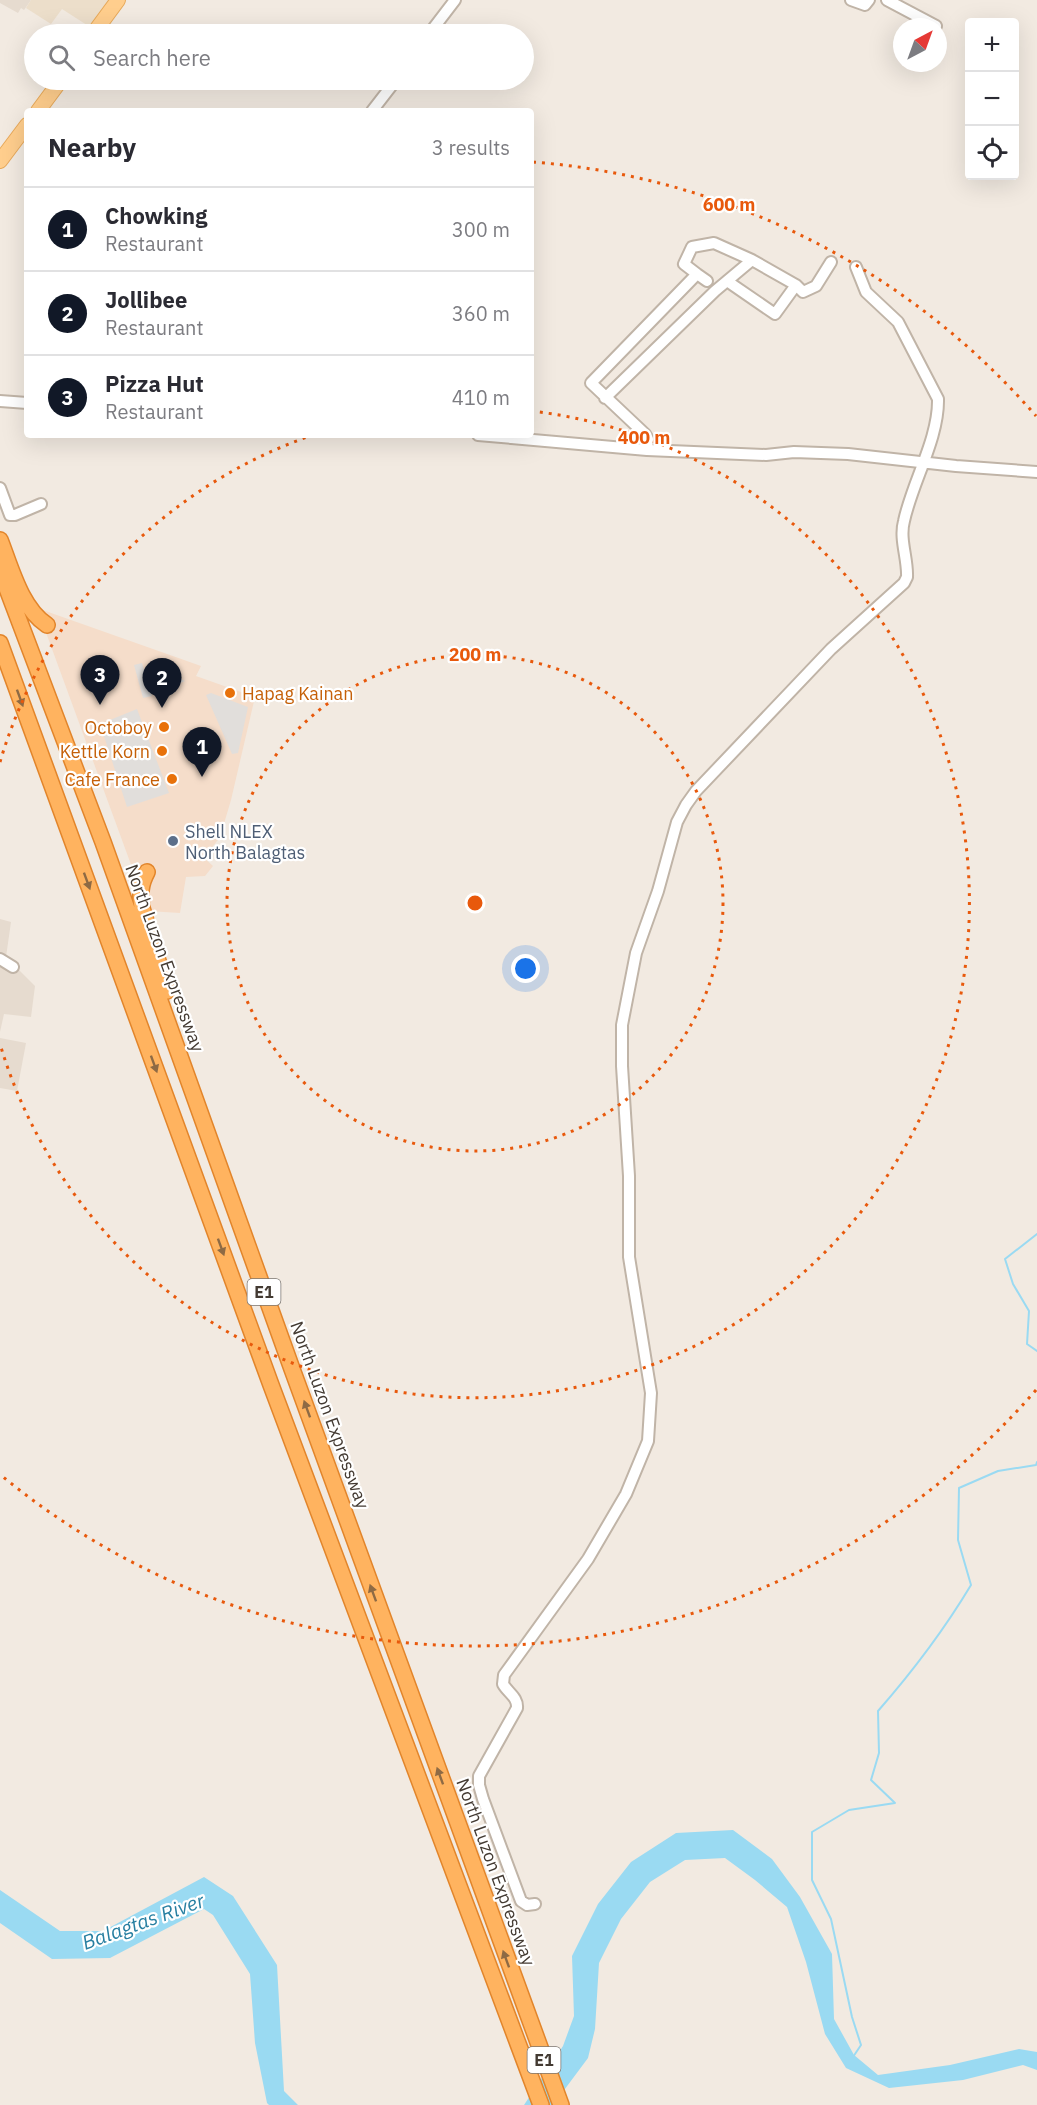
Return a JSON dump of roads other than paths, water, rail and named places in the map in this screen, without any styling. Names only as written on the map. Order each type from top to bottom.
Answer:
[{"type":"highway","points":[[0,540],[24,597],[36,617],[47,625]]},
{"type":"highway","name":"North Luzon Expressway","points":[[0,570],[107,852],[526,2014],[561,2105]]},
{"type":"highway","name":"E1","points":[[0,643],[271,1385],[542,2105]]},
{"type":"highway","points":[[147,872],[142,881],[140,894],[142,908],[198,1082],[211,1143]]},
{"type":"main road","points":[[100,24],[118,0]]},
{"type":"main road","points":[[40,108],[54,90]]},
{"type":"main road","points":[[0,161],[24,129]]},
{"type":"street","points":[[437,24],[455,0]]},
{"type":"street","points":[[851,0],[865,5],[869,0]]},
{"type":"street","points":[[887,0],[921,18]]},
{"type":"street","points":[[374,108],[388,90]]},
{"type":"street","points":[[707,281],[684,264],[692,247],[714,243],[752,260],[796,285],[803,292],[816,286],[831,262]]},
{"type":"street","points":[[605,398],[727,280],[752,260]]},
{"type":"street","points":[[535,1904],[524,1904],[521,1901],[483,1799],[479,1776],[517,1707],[518,1702],[503,1684],[504,1675],[588,1559],[626,1494],[648,1441],[651,1393],[629,1257],[629,1176],[622,1066],[622,1025],[636,953],[658,891],[677,822],[696,791],[831,649],[906,580],[908,574],[903,521],[939,409],[938,399],[898,322],[866,292],[856,267]]},
{"type":"street","points":[[647,450],[648,439],[645,434],[591,383],[697,274]]},
{"type":"street","points":[[727,280],[774,314],[796,285]]},
{"type":"street","points":[[0,401],[24,403]]},
{"type":"street","points":[[512,438],[647,450],[766,455],[794,452],[848,454],[1037,472]]},
{"type":"street","points":[[0,488],[10,515],[42,504]]},
{"type":"street","points":[[0,959],[13,967]]},
{"type":"water","points":[[733,1830],[772,1859],[800,1897],[832,1954],[834,2019],[854,2055],[878,2075],[950,2065],[1019,2049],[1037,2052],[1037,2070],[1023,2065],[963,2080],[889,2088],[846,2068],[825,2034],[806,1962],[787,1907],[725,1858],[685,1860],[650,1882],[621,1919],[599,1963],[595,2029],[588,2058],[553,2105],[524,2105],[563,2046],[574,2016],[572,1956],[598,1904],[631,1862],[676,1833]]},
{"type":"water","name":"Balagtas River","points":[[204,1877],[233,1896],[277,1965],[284,2091],[298,2105],[269,2105],[267,2103],[255,2043],[250,1974],[213,1915],[204,1909],[110,1958],[52,1959],[0,1923],[0,1890],[60,1931],[103,1931]]},
{"type":"waterway","points":[[1037,1234],[1005,1259],[1013,1284],[1029,1311],[1027,1344],[1037,1351]]},
{"type":"waterway","points":[[853,2057],[861,2045],[852,2017],[831,1919],[812,1880],[812,1832],[849,1810],[895,1803],[871,1780],[879,1753],[878,1711],[928,1650],[971,1585],[958,1540],[959,1488],[998,1471],[1036,1465],[1037,1462]]},
{"type":"place","name":"Hapag Kainan","points":[[230,693]]},
{"type":"place","name":"Pizza Hut","points":[[100,705]]},
{"type":"place","name":"Jollibee","points":[[162,708]]},
{"type":"place","name":"Octoboy","points":[[164,727]]},
{"type":"place","name":"Kettle Korn","points":[[162,751]]},
{"type":"place","name":"Chowking","points":[[202,777]]},
{"type":"place","name":"Cafe France","points":[[172,779]]},
{"type":"place","name":"Shell NLEX North Balagtas","points":[[173,841]]}]
